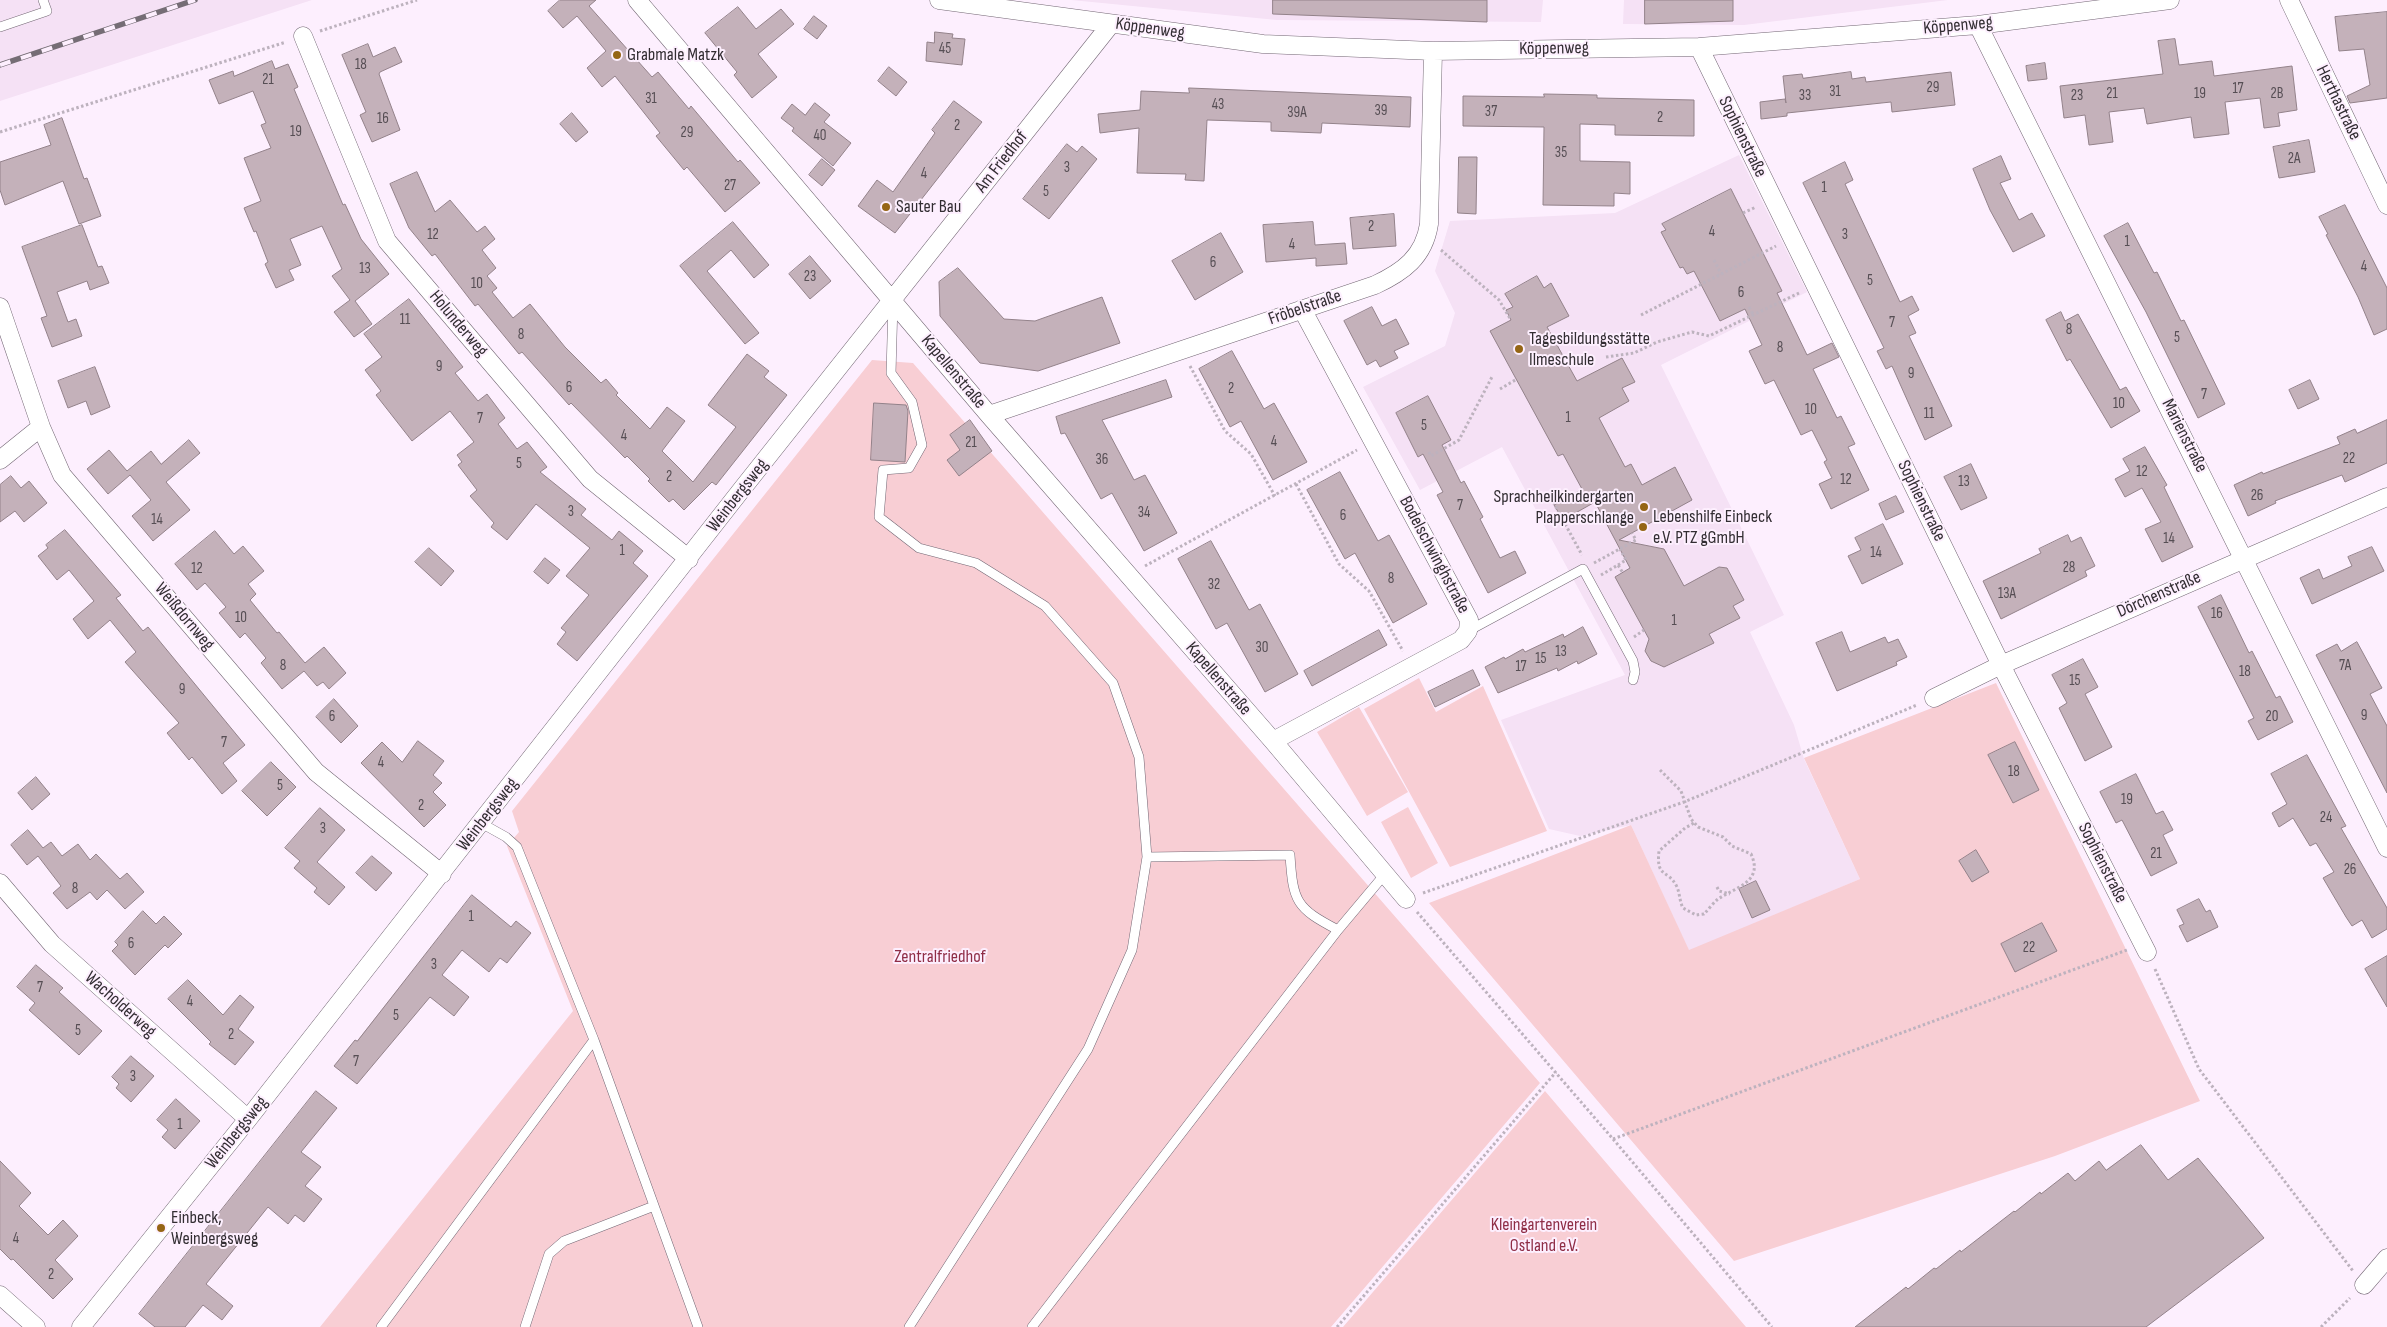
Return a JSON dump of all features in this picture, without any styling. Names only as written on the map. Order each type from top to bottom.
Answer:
[{"type":"street","name":"Kapellenstraße","points":[[637,0],[989,414],[1273,742],[1406,899]]},
{"type":"street","name":"Köppenweg","points":[[939,0],[1263,44],[1433,51],[1698,47],[1978,25],[2170,0]]},
{"type":"street","name":"Herthastraße","points":[[2289,0],[2387,205]]},
{"type":"street","name":"Am Friedhof","points":[[893,300],[1111,24]]},
{"type":"street","name":"Marienstraße","points":[[1978,25],[2387,848]]},
{"type":"street","name":"Holunderweg","points":[[303,36],[387,241],[590,479],[689,559]]},
{"type":"street","name":"Sophienstraße","points":[[1698,47],[2001,665],[2145,948]]},
{"type":"street","name":"Fröbelstraße","points":[[989,414],[1392,277],[1411,263],[1424,244],[1429,224],[1433,51]]},
{"type":"street","name":"Weinbergsweg","points":[[81,1327],[248,1120],[893,300]]},
{"type":"street","name":"Weißdornweg","points":[[0,307],[41,427],[62,474],[316,772],[442,874]]},
{"type":"street","name":"Bodelschwinghstraße","points":[[1273,742],[1462,640],[1468,631],[1469,620],[1302,309]]},
{"type":"street","points":[[0,460],[41,427]]},
{"type":"street","name":"Dörchenstraße","points":[[1934,698],[2001,665],[2387,497]]},
{"type":"street","name":"Wacholderweg","points":[[0,883],[52,944],[248,1120]]},
{"type":"street","points":[[2364,1285],[2387,1258]]},
{"type":"street","points":[[0,1295],[36,1327]]},
{"type":"lane","points":[[0,27],[47,11],[43,0]]},
{"type":"lane","points":[[893,300],[891,373],[912,402],[922,445],[909,468],[883,470],[879,517],[919,548],[976,564],[1045,606],[1113,684],[1139,757],[1146,857],[1132,950],[1088,1049],[909,1327]]},
{"type":"lane","points":[[1468,631],[1586,568],[1589,581],[1632,661],[1635,672],[1633,680]]},
{"type":"lane","points":[[481,823],[506,837],[518,847],[594,1040],[695,1326]]},
{"type":"lane","points":[[1146,857],[1290,855],[1292,884],[1298,903],[1312,916],[1338,930]]},
{"type":"lane","points":[[1032,1327],[1338,930],[1385,874]]},
{"type":"lane","points":[[381,1327],[594,1040]]},
{"type":"lane","points":[[525,1327],[549,1254],[564,1241],[654,1206]]},
{"type":"path","points":[[0,132],[417,0]]},
{"type":"path","points":[[1641,314],[1792,238]]},
{"type":"path","points":[[1438,248],[1499,300],[1511,320]]},
{"type":"path","points":[[1714,260],[1721,274]]},
{"type":"path","points":[[1606,356],[1634,353],[1657,342],[1692,332],[1709,336],[1815,285]]},
{"type":"path","points":[[1749,307],[1754,316]]},
{"type":"path","points":[[1181,350],[1225,431],[1251,454],[1275,496]]},
{"type":"path","points":[[1428,452],[1431,456],[1459,440],[1493,376]]},
{"type":"path","points":[[1500,389],[1517,379]]},
{"type":"path","points":[[1128,575],[1373,442]]},
{"type":"path","points":[[1296,484],[1339,564],[1370,590],[1412,667]]},
{"type":"path","points":[[1560,493],[1550,498],[1586,568],[1636,540],[1632,533]]},
{"type":"path","points":[[1589,581],[1626,560],[1620,549]]},
{"type":"path","points":[[1618,565],[1623,573]]},
{"type":"path","points":[[1772,1327],[1614,1139],[1406,899],[1684,802],[1934,698]]},
{"type":"path","points":[[1660,770],[1681,791],[1694,824],[1702,830],[1723,837],[1732,846],[1750,854],[1755,869],[1750,879],[1743,886],[1717,899],[1704,914],[1696,915],[1683,908],[1675,883],[1662,873],[1658,865],[1659,852],[1685,828],[1694,824]]},
{"type":"path","points":[[1717,887],[1719,891],[1730,894]]},
{"type":"path","points":[[1614,1139],[2145,948],[2198,1069],[2364,1285],[2321,1327]]},
{"type":"path","points":[[1337,1327],[1556,1072]]},
{"type":"shaded area","points":[[0,0],[312,0],[0,101]]},
{"type":"shaded area","points":[[1071,0],[1543,0],[1541,22],[1277,20]]},
{"type":"shaded area","points":[[1624,0],[1948,0],[1744,25],[1623,24]]},
{"type":"shaded area","name":"Lebenshilfe Einbeck e.V. PTZ gGmbH","points":[[1739,155],[1807,292],[1661,365],[1784,615],[1750,632],[1794,725],[1804,759],[1860,879],[1689,951],[1631,825],[1580,836],[1549,829],[1501,720],[1625,675],[1502,447],[1420,490],[1363,387],[1445,346],[1455,313],[1435,271],[1450,221],[1615,213]]},
{"type":"green space","name":"Zentralfriedhof","points":[[872,360],[913,363],[1540,1083],[1331,1327],[320,1327],[573,1011],[507,846],[519,832],[512,811]]},
{"type":"green space","points":[[1419,678],[1436,712],[1483,686],[1547,831],[1450,867],[1364,709]]},
{"type":"green space","points":[[1996,683],[2200,1101],[2055,1156],[1734,1261],[1429,903],[1631,825],[1689,950],[1860,879],[1804,758]]},
{"type":"green space","points":[[1359,707],[1408,792],[1367,816],[1317,732]]},
{"type":"green space","points":[[1408,807],[1438,863],[1411,878],[1381,822]]},
{"type":"green space","name":"Kleingartenverein Ostland e.V.","points":[[1545,1091],[1746,1327],[1343,1327]]},
{"type":"building","points":[[560,0],[596,0],[589,6],[652,77],[658,72],[689,109],[691,106],[738,162],[740,160],[760,183],[725,212],[687,167],[684,170],[656,136],[660,133],[615,76],[602,87],[587,68],[606,51],[577,16],[563,28],[548,11]]},
{"type":"building","points":[[1273,0],[1487,0],[1487,22],[1273,14]]},
{"type":"building","points":[[1645,0],[1733,0],[1733,21],[1645,24]]},
{"type":"building","points":[[738,7],[756,29],[781,9],[794,24],[758,54],[777,77],[752,98],[734,75],[737,72],[705,33]]},
{"type":"building","points":[[2387,12],[2387,98],[2350,103],[2347,96],[2370,85],[2364,49],[2339,51],[2335,17]]},
{"type":"building","points":[[814,16],[827,26],[817,39],[804,29]]},
{"type":"building","points":[[935,32],[953,34],[952,38],[965,39],[962,65],[926,61],[927,42],[934,43]]},
{"type":"building","points":[[2175,39],[2179,65],[2212,61],[2214,76],[2292,66],[2297,110],[2278,113],[2280,126],[2264,128],[2260,98],[2225,102],[2229,134],[2194,138],[2191,117],[2147,124],[2144,108],[2109,112],[2113,142],[2089,145],[2085,115],[2064,118],[2060,86],[2163,74],[2158,41]]},
{"type":"building","points":[[368,44],[373,57],[395,47],[402,62],[379,74],[400,130],[372,142],[360,115],[366,112],[342,55]]},
{"type":"building","points":[[272,61],[275,69],[288,64],[298,87],[294,89],[343,205],[345,204],[361,239],[389,274],[355,301],[372,324],[354,337],[334,312],[350,300],[332,276],[342,269],[322,226],[290,239],[301,265],[289,270],[294,280],[276,288],[265,264],[268,262],[256,231],[254,232],[244,208],[261,201],[244,158],[271,148],[261,125],[266,123],[253,91],[219,104],[209,80],[233,71],[234,76]]},
{"type":"building","points":[[2045,63],[2047,79],[2028,81],[2026,66]]},
{"type":"building","points":[[889,67],[907,82],[896,96],[878,81]]},
{"type":"building","points":[[1851,72],[1852,79],[1865,77],[1866,82],[1951,72],[1955,105],[1892,112],[1891,102],[1787,113],[1787,116],[1761,119],[1760,102],[1785,99],[1786,103],[1783,76],[1802,74],[1803,78]]},
{"type":"building","points":[[1189,88],[1411,97],[1410,127],[1322,123],[1321,133],[1271,131],[1271,122],[1207,120],[1204,181],[1185,180],[1186,174],[1137,173],[1139,128],[1100,133],[1098,114],[1140,110],[1141,91],[1189,93]]},
{"type":"building","points":[[1544,94],[1597,95],[1597,98],[1694,100],[1694,136],[1615,135],[1615,125],[1580,124],[1580,161],[1630,162],[1630,194],[1614,193],[1614,206],[1543,205],[1544,127],[1463,126],[1463,96],[1544,97]]},
{"type":"building","points":[[954,101],[982,122],[895,233],[858,206],[877,180],[893,192],[935,133],[932,130]]},
{"type":"building","points":[[815,103],[830,115],[824,122],[851,143],[833,166],[792,131],[794,128],[781,118],[792,104],[805,115]]},
{"type":"building","points":[[572,113],[588,132],[576,142],[560,124]]},
{"type":"building","points":[[62,118],[84,179],[87,178],[101,216],[79,224],[63,181],[5,205],[0,190],[0,162],[51,145],[44,125]]},
{"type":"building","points":[[2309,140],[2315,172],[2279,178],[2273,147]]},
{"type":"building","points":[[1067,144],[1077,152],[1082,146],[1097,159],[1049,219],[1023,199]]},
{"type":"building","points":[[2001,156],[2011,179],[2000,183],[2019,220],[2032,213],[2045,236],[2013,252],[1990,210],[1973,169]]},
{"type":"building","points":[[1459,157],[1477,157],[1476,214],[1458,213]]},
{"type":"building","points":[[822,159],[835,170],[822,186],[809,175]]},
{"type":"building","points":[[1845,162],[1853,180],[1845,184],[1900,302],[1912,296],[1919,310],[1908,316],[1916,333],[1909,336],[1952,426],[1925,440],[1892,366],[1886,369],[1877,351],[1884,348],[1803,183]]},
{"type":"building","points":[[417,172],[435,212],[450,200],[477,232],[485,226],[495,239],[482,250],[496,268],[487,276],[497,288],[492,292],[513,318],[530,304],[565,347],[601,383],[606,379],[618,393],[616,395],[650,429],[667,407],[685,421],[662,451],[693,482],[736,427],[708,405],[747,354],[769,371],[764,377],[787,395],[716,485],[712,482],[684,510],[673,499],[669,502],[627,456],[625,458],[571,403],[569,405],[522,352],[519,354],[478,304],[475,306],[435,254],[432,256],[409,228],[390,184]]},
{"type":"building","points":[[1731,189],[1782,291],[1777,293],[1807,355],[1832,343],[1839,357],[1813,369],[1837,418],[1841,416],[1855,444],[1848,447],[1869,490],[1831,509],[1819,484],[1832,478],[1824,462],[1827,460],[1812,430],[1801,435],[1774,380],[1765,384],[1749,351],[1762,345],[1745,309],[1720,321],[1694,271],[1687,274],[1683,267],[1680,268],[1661,232],[1666,230],[1662,224]]},
{"type":"building","points":[[2345,205],[2387,288],[2387,329],[2374,335],[2358,297],[2326,235],[2328,234],[2319,217]]},
{"type":"building","points":[[1394,214],[1396,246],[1353,249],[1350,218]]},
{"type":"building","points":[[733,222],[769,265],[754,278],[731,250],[707,271],[759,333],[745,344],[680,266]]},
{"type":"building","points":[[1313,222],[1315,245],[1345,243],[1347,264],[1316,266],[1316,258],[1266,262],[1263,225]]},
{"type":"building","points":[[2128,223],[2154,273],[2157,272],[2181,321],[2184,320],[2225,404],[2198,418],[2146,312],[2104,236]]},
{"type":"building","points":[[82,225],[98,267],[102,266],[109,283],[90,290],[87,281],[57,292],[68,322],[76,319],[82,336],[52,347],[41,318],[47,316],[22,247]]},
{"type":"building","points":[[1221,233],[1243,272],[1195,300],[1172,261]]},
{"type":"building","points":[[810,256],[831,281],[810,299],[789,274]]},
{"type":"building","points":[[958,268],[1004,319],[1035,321],[1102,297],[1120,343],[1038,371],[980,363],[940,316],[939,282]]},
{"type":"building","points":[[1537,276],[1544,288],[1551,283],[1569,316],[1547,327],[1577,381],[1622,358],[1635,382],[1622,388],[1629,401],[1599,418],[1625,467],[1631,464],[1642,485],[1675,467],[1692,500],[1619,540],[1664,549],[1684,586],[1719,567],[1727,568],[1744,600],[1733,606],[1740,618],[1709,634],[1714,643],[1664,667],[1651,661],[1645,651],[1649,639],[1615,577],[1630,568],[1595,502],[1563,520],[1554,505],[1582,489],[1563,454],[1558,456],[1490,331],[1511,320],[1506,310],[1513,307],[1505,294]]},
{"type":"building","points":[[409,299],[463,367],[455,373],[478,401],[487,394],[505,418],[498,424],[517,449],[527,442],[547,467],[540,472],[586,509],[581,515],[612,540],[619,531],[643,551],[633,563],[648,576],[577,661],[557,644],[566,632],[561,628],[589,595],[566,576],[590,548],[536,504],[507,540],[491,527],[494,523],[470,496],[477,490],[458,465],[462,462],[457,455],[474,442],[450,411],[412,441],[376,395],[381,391],[365,370],[382,357],[364,334]]},
{"type":"building","points":[[1372,307],[1382,326],[1396,319],[1409,344],[1394,351],[1398,358],[1380,367],[1376,360],[1367,365],[1344,321]]},
{"type":"building","points":[[2061,312],[2065,321],[2078,314],[2120,390],[2126,387],[2140,411],[2111,428],[2070,359],[2067,361],[2046,320]]},
{"type":"building","points":[[1232,351],[1264,409],[1274,403],[1307,462],[1273,480],[1241,421],[1230,427],[1199,369]]},
{"type":"building","points":[[95,367],[110,407],[91,415],[86,401],[68,408],[58,381]]},
{"type":"building","points":[[1166,380],[1172,397],[1102,420],[1134,480],[1145,475],[1177,533],[1144,551],[1112,493],[1101,499],[1065,433],[1061,434],[1056,417]]},
{"type":"building","points":[[2310,380],[2319,399],[2298,409],[2289,390]]},
{"type":"building","points":[[1428,396],[1451,440],[1442,445],[1461,483],[1464,481],[1483,517],[1480,519],[1500,558],[1515,551],[1526,573],[1488,593],[1437,495],[1443,492],[1423,454],[1418,457],[1396,413]]},
{"type":"building","points":[[874,403],[906,405],[908,411],[905,462],[871,460]]},
{"type":"building","points":[[970,420],[992,451],[959,476],[947,460],[960,450],[950,435]]},
{"type":"building","points":[[2387,420],[2387,463],[2345,482],[2342,475],[2275,501],[2276,503],[2248,516],[2234,485],[2262,472],[2263,474],[2340,444],[2337,437],[2355,429],[2357,433]]},
{"type":"building","points":[[189,440],[200,453],[166,482],[190,510],[153,541],[132,516],[151,500],[130,475],[108,494],[87,469],[109,450],[127,471],[151,451],[161,464]]},
{"type":"building","points":[[2145,447],[2167,485],[2164,487],[2193,547],[2162,562],[2145,529],[2161,522],[2142,488],[2125,497],[2115,479],[2130,471],[2123,459]]},
{"type":"building","points":[[1971,464],[1987,498],[1961,510],[1944,477]]},
{"type":"building","points":[[1340,472],[1378,541],[1389,535],[1427,604],[1393,623],[1355,553],[1345,559],[1307,490]]},
{"type":"building","points":[[11,476],[21,488],[29,481],[47,503],[24,522],[15,511],[0,522],[0,485]]},
{"type":"building","points":[[1896,496],[1904,512],[1886,520],[1879,504]]},
{"type":"building","points":[[1883,524],[1903,564],[1862,584],[1848,556],[1861,550],[1855,538]]},
{"type":"building","points":[[65,530],[121,595],[116,598],[143,631],[148,627],[245,745],[223,763],[237,781],[222,794],[192,757],[189,760],[167,733],[179,723],[125,662],[136,652],[110,620],[88,639],[73,619],[94,601],[69,570],[57,580],[38,556],[48,548],[46,545]]},
{"type":"building","points":[[215,531],[234,554],[243,546],[264,571],[248,584],[256,594],[250,600],[277,633],[279,632],[305,663],[324,647],[346,673],[329,689],[323,682],[317,686],[304,671],[282,689],[261,663],[266,658],[245,633],[240,638],[219,613],[226,607],[205,583],[197,590],[175,564]]},
{"type":"building","points":[[2068,535],[2071,542],[2081,537],[2095,566],[2085,571],[2087,576],[2001,619],[1983,581],[2041,553],[2039,549]]},
{"type":"building","points":[[1211,541],[1249,610],[1260,604],[1298,674],[1265,692],[1227,623],[1216,629],[1178,559]]},
{"type":"building","points":[[2372,547],[2384,571],[2312,604],[2300,578],[2319,569],[2323,579],[2352,566],[2348,557]]},
{"type":"building","points":[[429,548],[454,571],[441,586],[415,562]]},
{"type":"building","points":[[545,558],[560,570],[548,584],[534,572]]},
{"type":"building","points":[[2221,595],[2249,653],[2252,651],[2276,698],[2280,696],[2293,722],[2258,740],[2248,721],[2254,718],[2198,607]]},
{"type":"building","points":[[1583,627],[1597,654],[1578,664],[1577,661],[1558,671],[1557,668],[1498,693],[1485,667],[1523,649],[1525,652],[1563,634],[1564,637]]},
{"type":"building","points":[[1379,630],[1387,645],[1312,686],[1304,671]]},
{"type":"building","points":[[1842,632],[1850,652],[1885,637],[1888,643],[1898,639],[1907,657],[1896,662],[1897,665],[1837,691],[1816,643]]},
{"type":"building","points":[[2357,642],[2382,688],[2370,694],[2387,726],[2387,793],[2316,655],[2337,644],[2341,651]]},
{"type":"building","points":[[2083,659],[2098,687],[2085,694],[2112,747],[2085,761],[2059,708],[2067,703],[2052,675]]},
{"type":"building","points":[[1473,670],[1480,685],[1435,707],[1428,692]]},
{"type":"building","points":[[334,699],[358,726],[341,743],[316,717]]},
{"type":"building","points":[[418,741],[444,761],[433,775],[442,783],[433,792],[446,805],[424,827],[361,763],[382,742],[402,762]]},
{"type":"building","points":[[2015,742],[2039,790],[2013,803],[1988,755]]},
{"type":"building","points":[[2307,755],[2346,826],[2341,828],[2387,908],[2387,929],[2372,938],[2362,920],[2352,926],[2323,878],[2334,872],[2316,843],[2310,846],[2293,818],[2279,827],[2272,813],[2287,804],[2271,774]]},
{"type":"building","points":[[271,762],[296,787],[267,816],[242,791]]},
{"type":"building","points":[[2136,774],[2156,814],[2163,811],[2173,830],[2163,835],[2177,863],[2151,876],[2122,820],[2116,823],[2100,792]]},
{"type":"building","points":[[36,777],[50,794],[32,810],[18,793]]},
{"type":"building","points":[[320,808],[345,830],[317,862],[345,887],[329,905],[314,892],[317,888],[294,868],[300,861],[285,848]]},
{"type":"building","points":[[28,830],[43,848],[51,842],[62,856],[78,844],[90,860],[96,854],[120,879],[127,873],[144,892],[125,909],[107,890],[97,900],[90,892],[67,909],[53,893],[61,886],[38,856],[27,865],[11,845]]},
{"type":"building","points":[[1976,850],[1989,872],[1972,882],[1959,861]]},
{"type":"building","points":[[372,856],[392,873],[376,891],[356,873]]},
{"type":"building","points":[[1756,881],[1770,910],[1752,918],[1739,889]]},
{"type":"building","points":[[472,895],[511,927],[516,921],[531,933],[507,963],[500,958],[489,972],[462,950],[442,975],[469,997],[454,1016],[430,997],[357,1084],[334,1066],[355,1040],[357,1041]]},
{"type":"building","points":[[2199,899],[2206,912],[2210,910],[2218,927],[2187,942],[2179,926],[2184,924],[2177,910]]},
{"type":"building","points":[[143,911],[156,924],[164,916],[182,934],[168,948],[165,945],[135,975],[112,951],[118,945],[115,942]]},
{"type":"building","points":[[2042,923],[2057,951],[2015,972],[2001,944]]},
{"type":"building","points":[[2387,956],[2387,1007],[2365,969]]},
{"type":"building","points":[[36,965],[63,988],[59,992],[102,1031],[79,1055],[29,1010],[35,1003],[17,987]]},
{"type":"building","points":[[188,980],[223,1015],[240,995],[254,1007],[238,1029],[254,1042],[235,1065],[209,1044],[211,1042],[168,999]]},
{"type":"building","points":[[131,1056],[154,1076],[131,1102],[116,1088],[119,1084],[112,1077]]},
{"type":"building","points":[[316,1091],[337,1108],[301,1152],[321,1167],[305,1186],[322,1199],[304,1222],[295,1215],[288,1224],[268,1207],[206,1284],[233,1306],[222,1320],[203,1305],[185,1327],[155,1327],[139,1314]]},
{"type":"building","points":[[176,1099],[200,1121],[175,1149],[162,1137],[168,1130],[157,1120]]},
{"type":"building","points":[[2141,1145],[2168,1180],[2198,1158],[2264,1238],[2146,1327],[1855,1327],[1906,1287],[1908,1289],[1934,1268],[1936,1269],[1960,1250],[1961,1252],[2014,1211],[2040,1192],[2041,1194],[2068,1173],[2075,1181],[2099,1161],[2106,1170]]},
{"type":"building","points":[[0,1161],[31,1193],[19,1206],[48,1235],[63,1220],[78,1236],[55,1260],[73,1279],[53,1299],[13,1259],[11,1260],[0,1249]]},
{"type":"railway","points":[[0,65],[195,0]]},
{"type":"place","name":"Grabmale Matzk","points":[[617,55]]},
{"type":"place","name":"Sauter Bau","points":[[886,207]]},
{"type":"place","name":"Tagesbildungsstätte Ilmeschule","points":[[1519,349]]},
{"type":"place","name":"Sprachheilkindergarten Plapperschlange","points":[[1644,507]]},
{"type":"place","name":"Lebenshilfe Einbeck e.V. PTZ gGmbH","points":[[1643,527]]},
{"type":"place","name":"Einbeck, Weinbergsweg","points":[[161,1228]]}]
